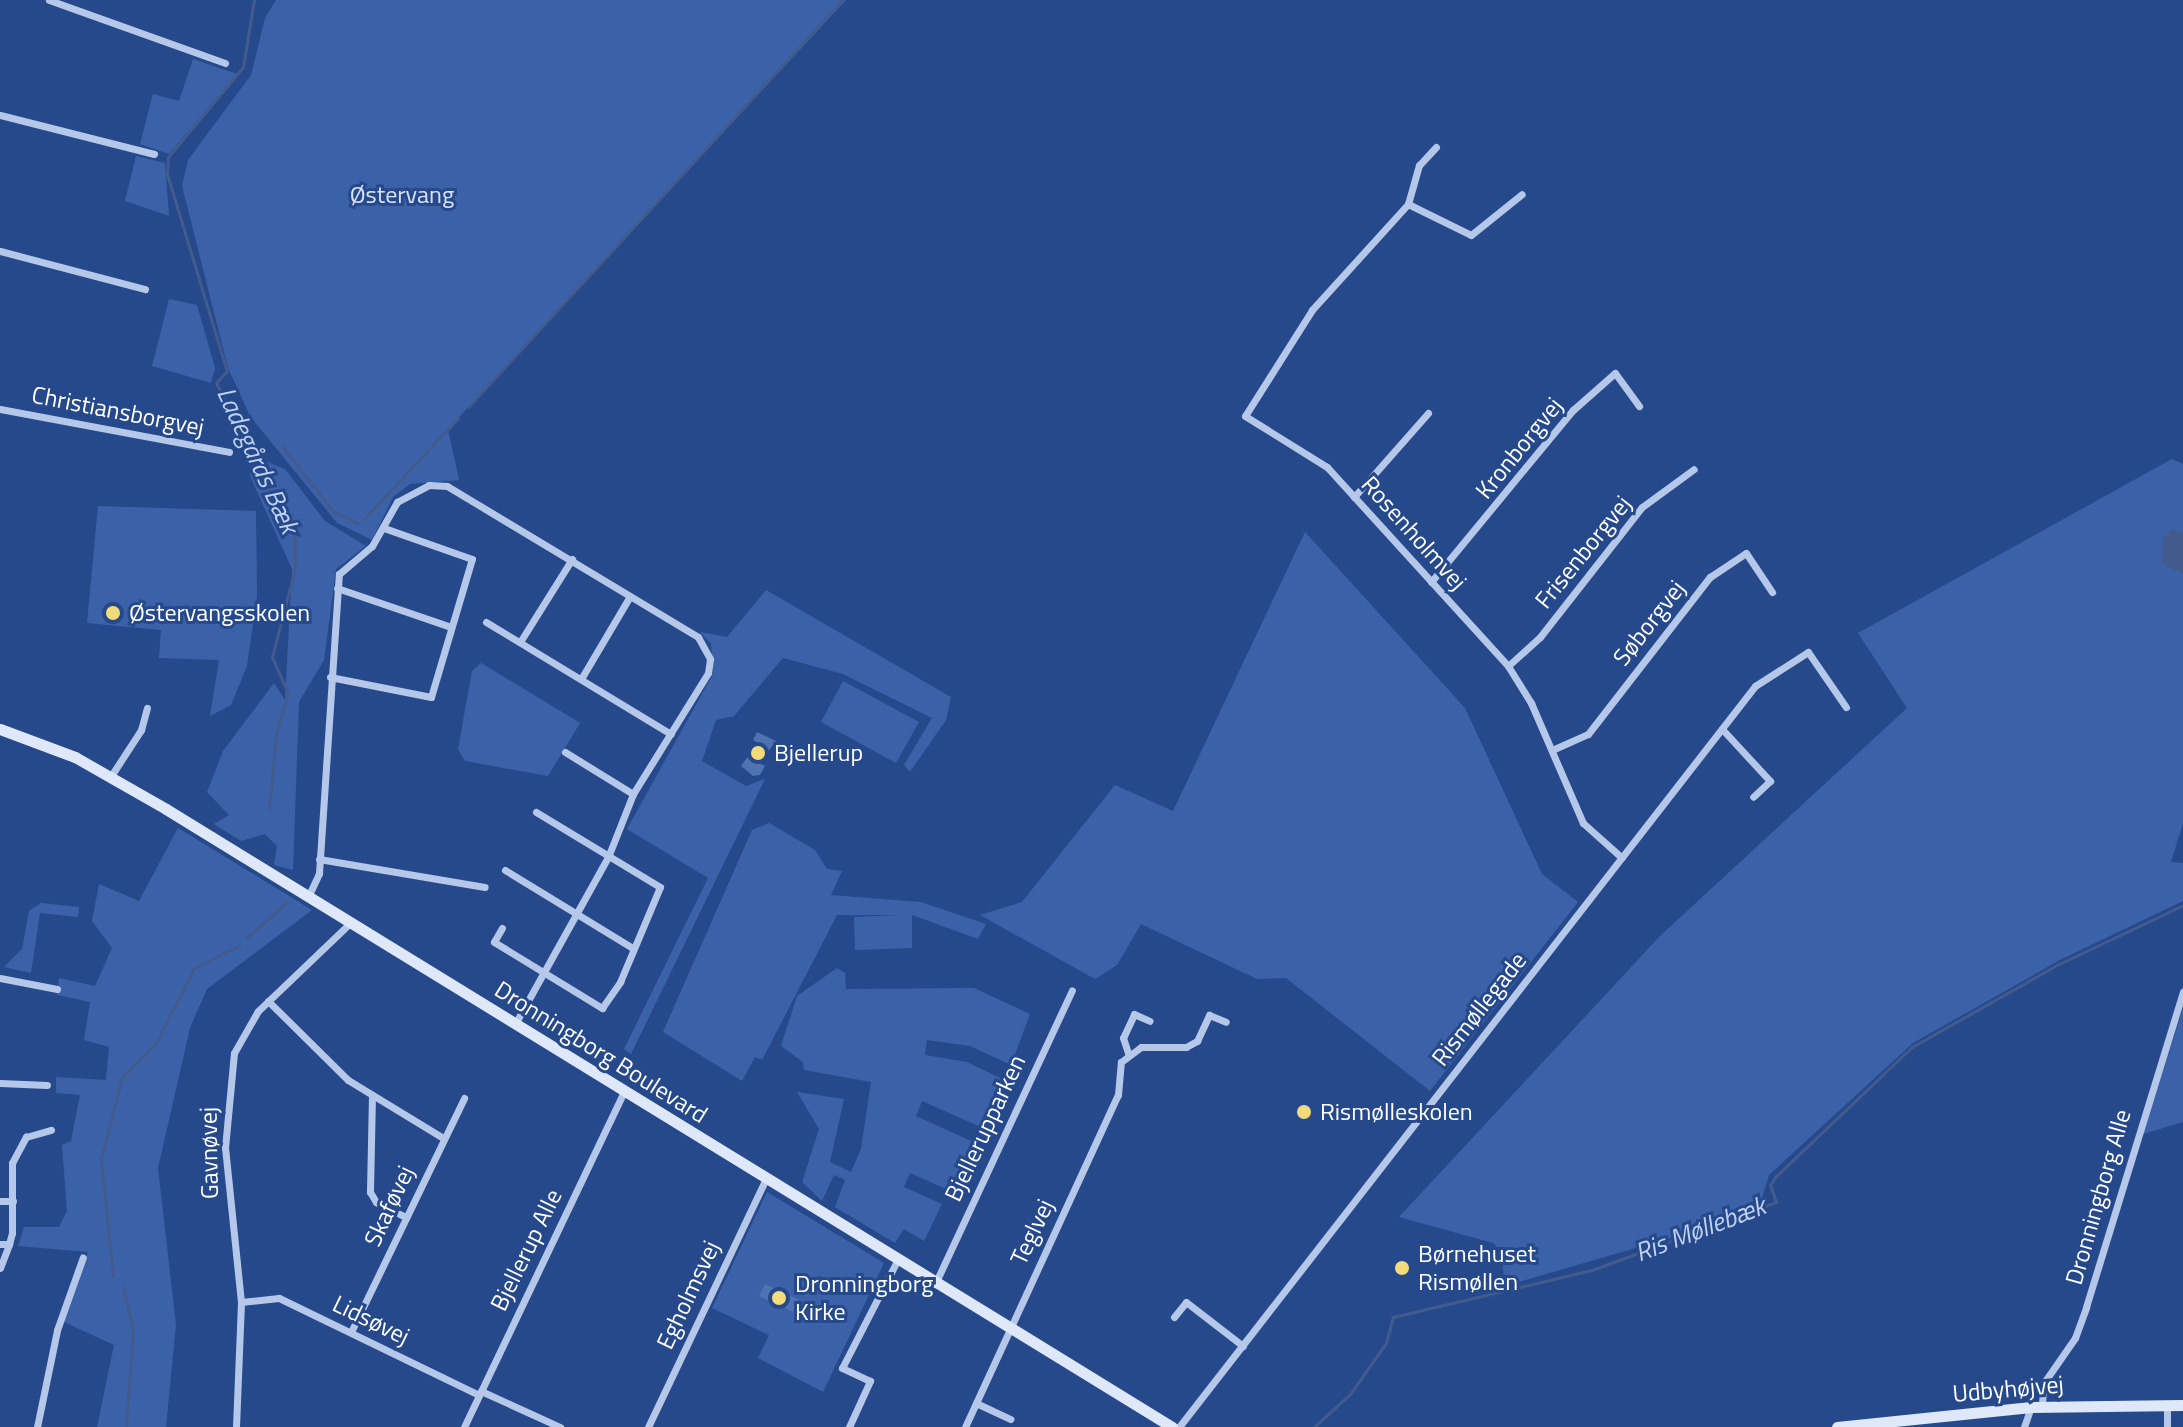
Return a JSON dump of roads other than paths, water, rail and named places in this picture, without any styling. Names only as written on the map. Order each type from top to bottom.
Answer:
[{"type":"street","points":[[49,0],[64,2],[225,63]]},
{"type":"street","points":[[0,115],[154,154]]},
{"type":"street","points":[[1436,147],[1419,165],[1408,204],[1471,235],[1522,194]]},
{"type":"street","name":"Rosenholmvej","points":[[1408,204],[1349,265],[1245,416],[1304,449],[1354,497],[1508,666],[1552,750],[1583,823],[1622,858]]},
{"type":"street","points":[[0,251],[145,289]]},
{"type":"street","name":"Kronborgvej","points":[[1431,582],[1573,410],[1615,373],[1639,406]]},
{"type":"street","name":"Christiansborgvej","points":[[0,409],[229,452]]},
{"type":"street","points":[[1354,497],[1428,413]]},
{"type":"street","name":"Frisenborgvej","points":[[1508,666],[1540,637],[1642,507],[1694,469]]},
{"type":"street","points":[[308,897],[319,859],[337,588],[349,561],[372,546],[411,491],[447,486],[698,637],[710,659],[707,675],[633,794],[608,857],[546,974],[515,1024]]},
{"type":"street","points":[[330,677],[431,697],[448,626],[472,559],[384,528]]},
{"type":"street","name":"Søborgvej","points":[[1552,750],[1588,734],[1710,577],[1746,553],[1772,592]]},
{"type":"street","points":[[520,642],[572,559]]},
{"type":"street","points":[[337,588],[448,626]]},
{"type":"street","points":[[581,679],[630,596]]},
{"type":"street","points":[[486,622],[671,734]]},
{"type":"street","name":"Rismøllegade","points":[[1179,1427],[1755,686],[1808,652],[1846,707]]},
{"type":"street","points":[[111,776],[141,730],[147,708]]},
{"type":"street","name":"Dronningborg Boulevard","points":[[0,729],[111,776],[625,1090],[765,1181],[1172,1427]]},
{"type":"street","points":[[1722,729],[1770,781],[1753,797]]},
{"type":"street","points":[[565,752],[633,794]]},
{"type":"street","points":[[502,928],[494,942],[602,1008],[660,887],[536,812]]},
{"type":"street","points":[[319,859],[485,887]]},
{"type":"street","points":[[505,870],[633,948]]},
{"type":"street","name":"Gavnøvej","points":[[236,1427],[241,1302],[225,1148],[227,1098],[238,1042],[268,1001],[350,923]]},
{"type":"street","points":[[0,978],[57,989]]},
{"type":"street","name":"Bjellerupparken","points":[[935,1284],[1072,990]]},
{"type":"street","name":"Dronningborg Alle","points":[[2024,1427],[2036,1407],[2043,1384],[2075,1338],[2183,992]]},
{"type":"street","points":[[268,1001],[332,1067],[443,1138]]},
{"type":"street","name":"Teglvej","points":[[965,1427],[1118,1095],[1128,1053],[1123,1038],[1134,1014],[1150,1021]]},
{"type":"street","points":[[1128,1053],[1186,1047],[1197,1041],[1209,1015],[1226,1022]]},
{"type":"street","points":[[0,1083],[47,1085]]},
{"type":"street","name":"Bjellerup Alle","points":[[464,1427],[625,1090]]},
{"type":"street","points":[[372,1095],[370,1192],[376,1202],[406,1217]]},
{"type":"street","name":"Skaføvej","points":[[351,1332],[464,1098]]},
{"type":"street","points":[[0,1268],[13,1201],[12,1163],[26,1137],[51,1130]]},
{"type":"street","name":"Egholmsvej","points":[[648,1427],[765,1181]]},
{"type":"street","points":[[0,1201],[13,1201]]},
{"type":"street","points":[[37,1427],[57,1330],[83,1257]]},
{"type":"street","points":[[849,1427],[870,1381],[842,1368],[897,1261]]},
{"type":"street","name":"Lidsøvej","points":[[241,1302],[279,1298],[480,1393],[560,1427]]},
{"type":"street","points":[[1174,1317],[1186,1302],[1243,1346]]},
{"type":"street","points":[[976,1403],[1011,1419]]},
{"type":"street","points":[[2167,1405],[2167,1427]]},
{"type":"street","name":"Udbyhøjvej","points":[[1840,1427],[2036,1407],[2183,1405]]},
{"type":"waterway","name":"Ladegårds Bæk","points":[[254,0],[243,67],[168,157],[167,174],[227,371],[216,383],[295,539],[295,568],[272,657],[288,693],[276,734],[269,809]]},
{"type":"waterway","points":[[468,407],[842,0]]},
{"type":"waterway","points":[[364,519],[458,418]]},
{"type":"waterway","points":[[282,446],[333,511],[357,523]]},
{"type":"waterway","name":"Ladegårds Bæk","points":[[246,938],[286,903]]},
{"type":"waterway","name":"Ris Møllebæk","points":[[1314,1427],[1350,1394],[1386,1343],[1393,1317],[1592,1270],[1776,1202],[1770,1185],[1776,1176],[1912,1047],[2059,964],[2183,905]]},
{"type":"waterway","name":"Ladegårds Bæk","points":[[113,1276],[101,1159],[122,1077],[156,1043],[194,968],[240,945]]},
{"type":"waterway","name":"Ladegårds Bæk","points":[[123,1287],[133,1331],[126,1427]]},
{"type":"place","name":"Østervangsskolen","points":[[113,613]]},
{"type":"place","name":"Bjellerup","points":[[758,753]]},
{"type":"place","name":"Rismølleskolen","points":[[1304,1112]]},
{"type":"place","name":"Børnehuset Rismøllen","points":[[1402,1268]]},
{"type":"place","name":"Dronningborg Kirke","points":[[779,1298]]},
{"type":"park label","name":"Østervang","points":[[402,195]]}]
